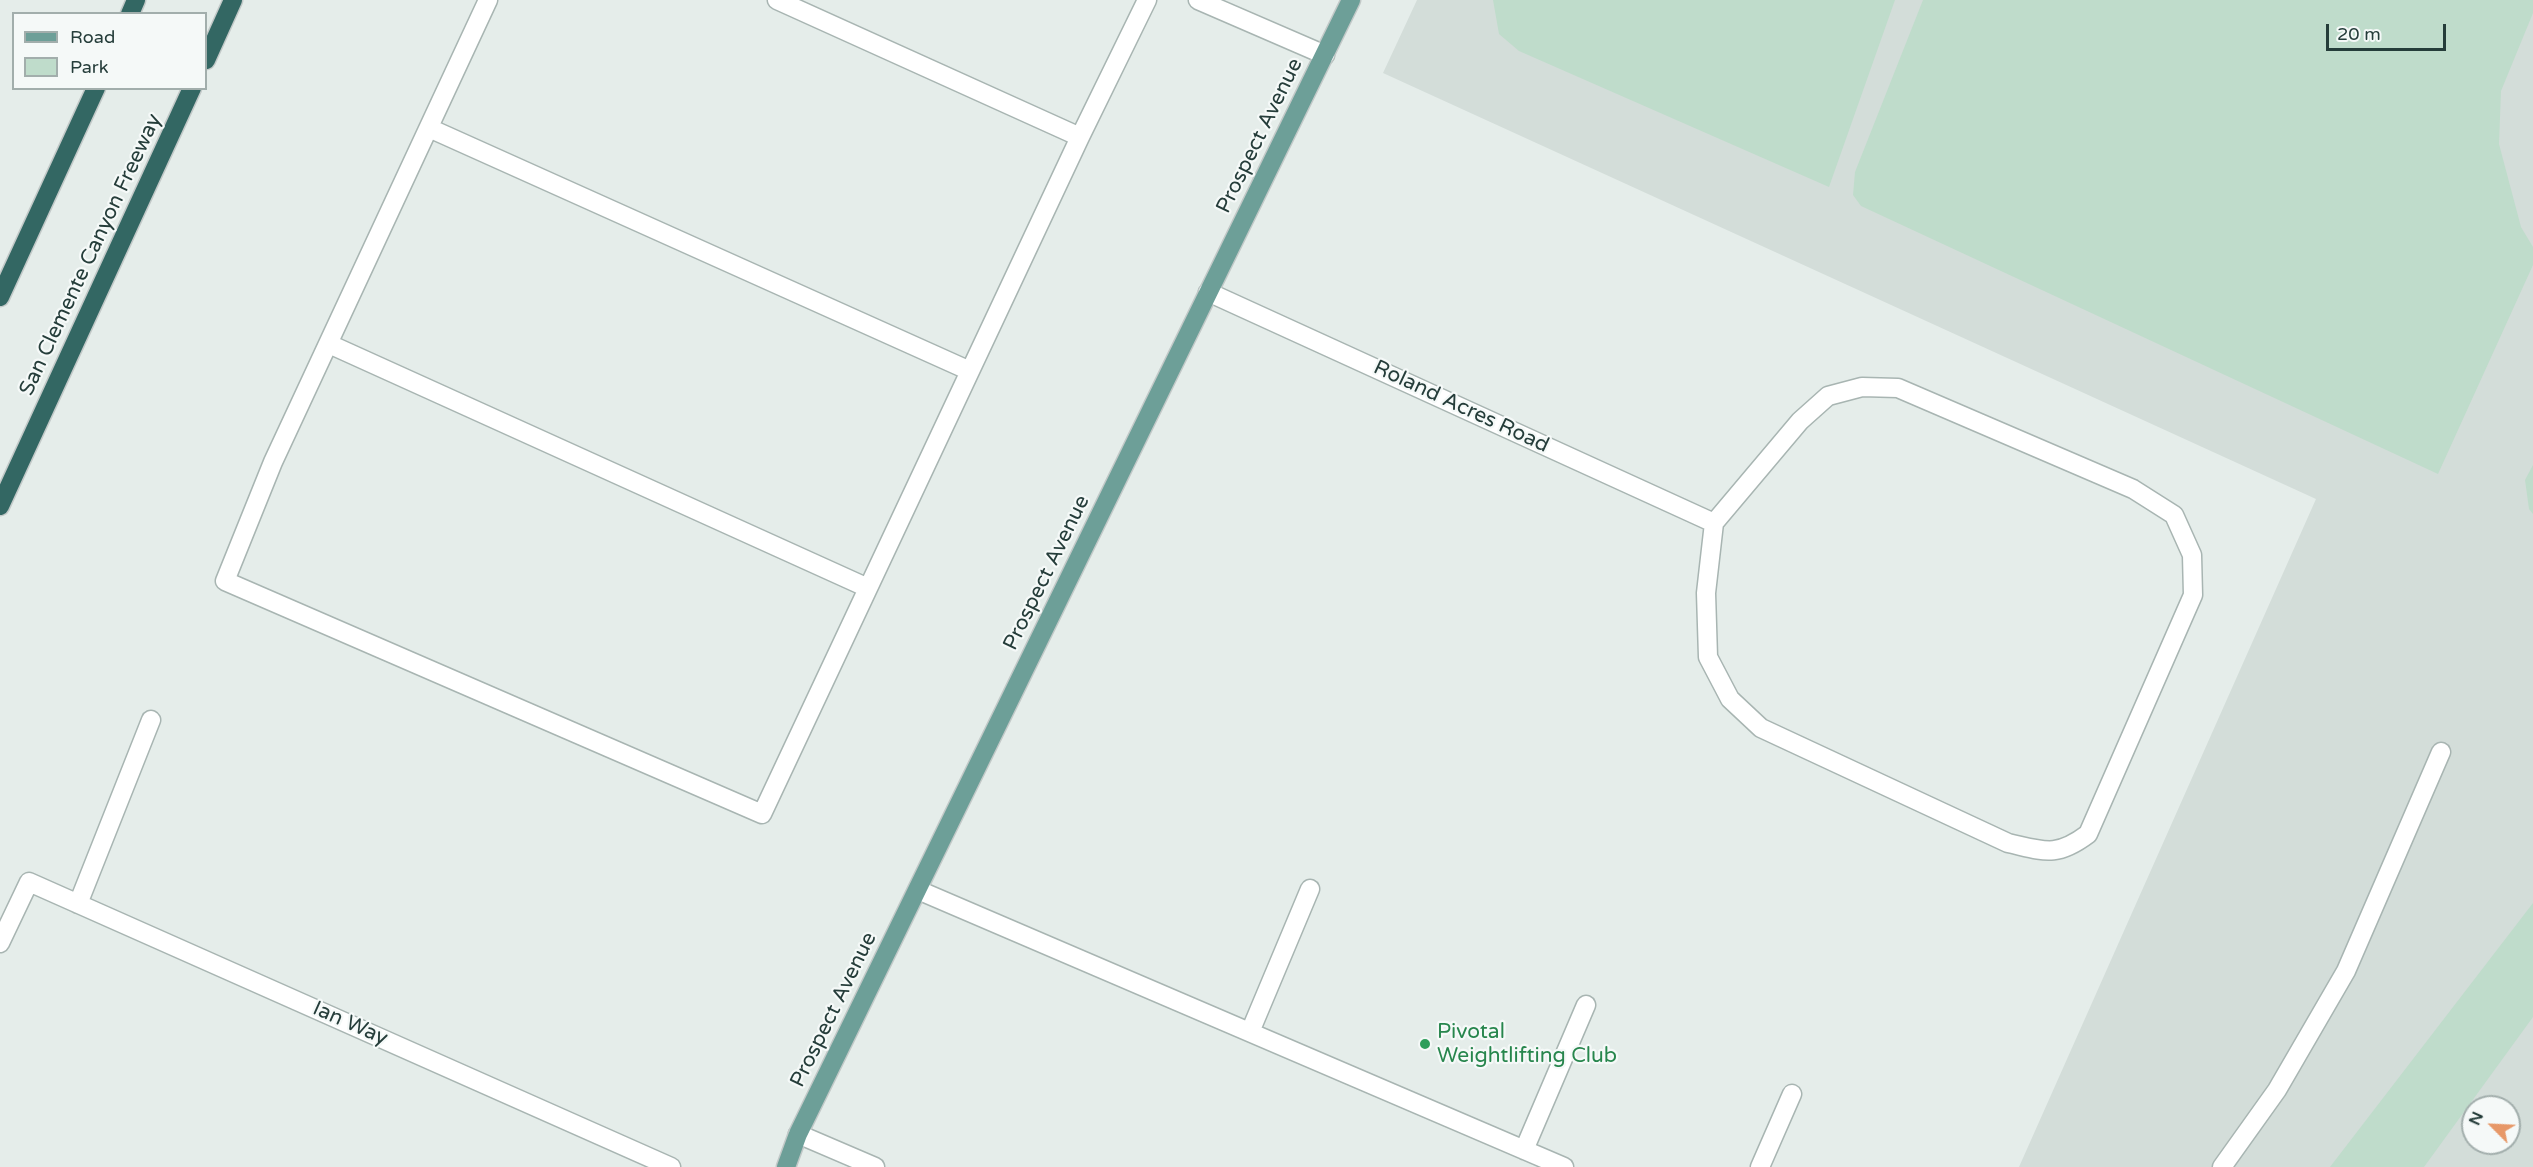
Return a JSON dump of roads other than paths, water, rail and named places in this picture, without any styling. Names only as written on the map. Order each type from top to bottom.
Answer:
[{"type":"highway","points":[[207,58],[233,0]]},
{"type":"highway","points":[[0,297],[95,90]]},
{"type":"highway","name":"San Clemente Canyon Freeway","points":[[0,506],[191,90]]},
{"type":"main road","name":"Prospect Avenue","points":[[786,1167],[798,1134],[1351,0]]},
{"type":"street","points":[[488,0],[273,462],[225,581],[762,814],[1080,137],[1147,0]]},
{"type":"street","points":[[777,0],[1080,137]]},
{"type":"street","points":[[1198,0],[1325,55]]},
{"type":"street","points":[[429,128],[970,371]]},
{"type":"street","name":"Roland Acres Road","points":[[1208,292],[1714,523]]},
{"type":"street","points":[[329,344],[868,588]]},
{"type":"street","points":[[1862,387],[1898,388],[2133,489],[2174,515],[2192,555],[2193,594],[2088,834],[2073,846],[2050,852],[2008,843],[1761,728],[1730,699],[1708,657],[1706,593],[1714,523],[1800,421],[1828,396],[1862,387]]},
{"type":"street","points":[[78,904],[151,720]]},
{"type":"street","points":[[2222,1167],[2277,1090],[2346,971],[2441,752]]},
{"type":"street","name":"Ian Way","points":[[0,943],[29,882],[671,1167]]},
{"type":"street","points":[[1250,1032],[1310,889]]},
{"type":"street","points":[[918,890],[1564,1167]]},
{"type":"street","points":[[1524,1150],[1586,1005]]},
{"type":"street","points":[[1760,1167],[1792,1094]]},
{"type":"street","points":[[798,1134],[876,1167]]},
{"type":"place","name":"Pivotal Weightlifting Club","points":[[1425,1044]]}]
